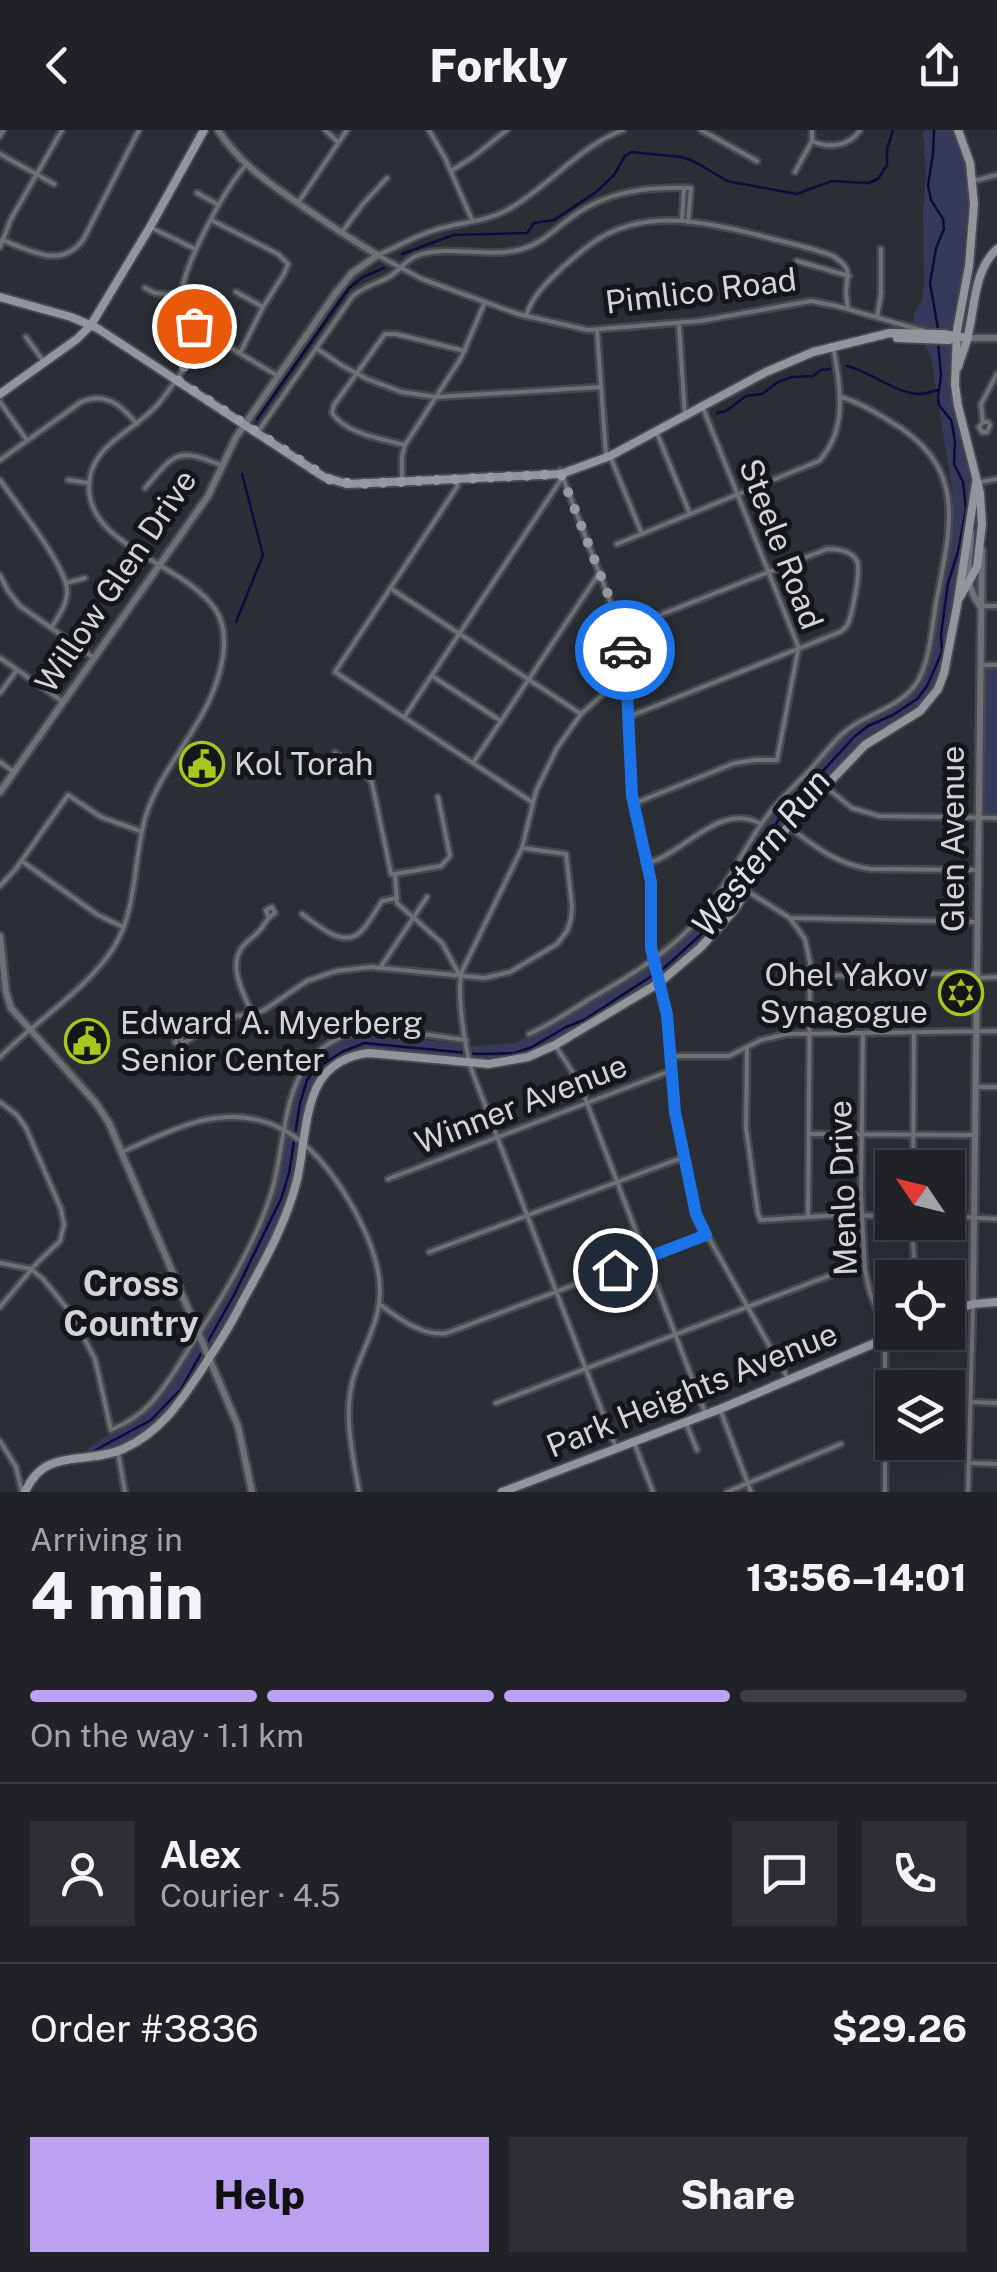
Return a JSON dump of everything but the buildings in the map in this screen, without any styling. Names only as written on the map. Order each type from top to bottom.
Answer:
[{"type":"main road","points":[[0,394],[91,325],[204,130]]},
{"type":"main road","points":[[957,606],[977,567],[982,524],[981,501],[958,406],[955,376],[956,337],[972,243],[974,204],[970,163],[958,130]]},
{"type":"main road","points":[[955,376],[984,265],[997,249]]},
{"type":"main road","points":[[0,297],[91,325],[332,481],[347,484],[561,474],[608,456],[780,366],[834,346],[879,336],[968,338]]},
{"type":"main road","points":[[24,1492],[34,1474],[47,1464],[118,1451],[168,1417],[234,1318],[277,1236],[294,1191],[302,1141],[318,1086],[330,1069],[362,1053],[497,1063],[528,1057],[555,1045],[658,980],[714,934],[747,892],[788,826],[824,786],[869,741],[915,715],[933,696],[943,676],[976,483]]},
{"type":"main road","points":[[965,1307],[997,1302]]},
{"type":"main road","name":"Park Heights Avenue","points":[[502,1492],[706,1415],[875,1343]]},
{"type":"street","points":[[62,130],[1,243],[52,256],[64,256],[74,250],[139,130]]},
{"type":"street","name":"Pimlico Road","points":[[218,130],[246,166],[378,255],[422,279],[529,317],[597,330],[726,318],[811,301],[936,336]]},
{"type":"street","points":[[324,130],[338,142]]},
{"type":"street","points":[[298,202],[347,130]]},
{"type":"street","points":[[429,130],[473,222]]},
{"type":"street","points":[[451,171],[507,130]]},
{"type":"street","points":[[378,255],[432,231],[473,222],[514,206],[582,152],[623,130]]},
{"type":"street","points":[[701,130],[757,161]]},
{"type":"street","points":[[795,172],[812,142],[812,130]]},
{"type":"street","points":[[812,142],[823,146],[840,144],[854,139],[860,130]]},
{"type":"street","points":[[0,154],[54,184]]},
{"type":"street","points":[[246,166],[230,184],[211,220],[181,296],[186,317],[206,334],[278,376]]},
{"type":"street","points":[[973,181],[997,175]]},
{"type":"street","points":[[342,233],[387,178]]},
{"type":"street","points":[[257,433],[356,293],[391,276],[411,258],[523,249],[607,198],[647,188],[687,188],[685,221]]},
{"type":"street","points":[[196,193],[219,205]]},
{"type":"street","points":[[211,220],[278,254],[288,264],[240,354]]},
{"type":"street","points":[[529,317],[532,304],[548,281],[598,239],[632,224],[659,221],[729,228],[828,254],[843,263],[849,276],[848,309]]},
{"type":"street","points":[[150,228],[197,250]]},
{"type":"street","points":[[877,318],[881,249]]},
{"type":"street","name":"Willow Glen Drive","points":[[0,792],[208,496],[244,424],[343,283],[378,255]]},
{"type":"street","points":[[797,261],[849,276]]},
{"type":"street","points":[[145,288],[181,296]]},
{"type":"street","points":[[837,306],[846,291]]},
{"type":"street","points":[[236,292],[262,308]]},
{"type":"street","points":[[402,483],[405,445],[465,351],[484,302]]},
{"type":"street","points":[[888,321],[894,325],[896,335]]},
{"type":"street","points":[[679,324],[685,416]]},
{"type":"street","points":[[597,330],[608,456],[642,534]]},
{"type":"street","points":[[0,1057],[101,964],[114,946],[124,927],[142,832],[160,781],[214,689],[221,665],[222,624],[212,605],[112,532],[92,506],[89,483],[92,468],[103,451],[159,403],[206,334]]},
{"type":"street","points":[[405,445],[339,422],[332,413],[334,405],[385,334],[465,351]]},
{"type":"street","points":[[26,337],[44,362]]},
{"type":"street","points":[[968,338],[997,338]]},
{"type":"street","points":[[617,544],[819,461],[834,436],[840,416],[834,346]]},
{"type":"street","points":[[316,348],[356,374],[390,388],[436,397],[601,387]]},
{"type":"street","points":[[983,422],[980,404],[997,374]]},
{"type":"street","points":[[0,460],[92,397],[114,402],[137,424]]},
{"type":"street","points":[[529,1034],[654,963],[710,906],[782,796],[844,732],[897,702],[915,686],[923,669],[944,566],[949,506],[946,488],[936,462],[909,432],[841,397]]},
{"type":"street","points":[[0,402],[27,440]]},
{"type":"street","name":"Steele Road","points":[[633,804],[735,763],[777,760],[798,650],[703,406]]},
{"type":"street","points":[[656,431],[690,514]]},
{"type":"street","points":[[145,488],[178,456],[194,455],[223,466]]},
{"type":"street","points":[[561,474],[622,630],[633,804],[652,892],[650,934],[667,1015],[670,1071],[696,1214],[789,1380]]},
{"type":"street","points":[[404,718],[561,474]]},
{"type":"street","points":[[976,483],[997,479]]},
{"type":"street","points":[[0,480],[66,584],[64,605],[51,628]]},
{"type":"street","points":[[68,480],[89,483]]},
{"type":"street","points":[[458,480],[457,488],[335,672],[532,802]]},
{"type":"street","name":"Glen Avenue","points":[[968,1492],[982,524]]},
{"type":"street","name":"Glen Avenue","points":[[970,527],[967,567],[980,606]]},
{"type":"street","points":[[622,630],[827,549],[838,549],[856,561],[858,571],[847,625],[836,634],[628,717]]},
{"type":"street","points":[[473,763],[600,572]]},
{"type":"street","points":[[0,575],[20,606],[94,658]]},
{"type":"street","points":[[66,584],[85,578]]},
{"type":"street","points":[[390,588],[582,714]]},
{"type":"street","points":[[980,606],[997,606]]},
{"type":"street","points":[[0,658],[63,702]]},
{"type":"street","points":[[980,665],[997,665]]},
{"type":"street","points":[[0,693],[16,670]]},
{"type":"street","points":[[460,976],[522,848],[532,802],[556,748],[582,714],[626,674]]},
{"type":"street","points":[[432,676],[501,721]]},
{"type":"street","points":[[335,753],[372,783],[399,907],[442,943],[460,976],[469,1060],[616,1449]]},
{"type":"street","points":[[0,762],[14,772]]},
{"type":"street","points":[[824,786],[843,803],[867,814],[997,818]]},
{"type":"street","points":[[0,886],[68,795],[101,817],[142,832]]},
{"type":"street","points":[[394,874],[440,866],[450,856],[438,797]]},
{"type":"street","points":[[647,863],[734,818],[750,818],[761,824]]},
{"type":"street","points":[[788,826],[822,852],[847,864],[871,869],[978,870]]},
{"type":"street","points":[[184,1042],[220,1018],[264,1010],[313,978],[348,969],[380,968],[484,978],[503,975],[552,948],[570,925],[572,913],[566,854],[522,848]]},
{"type":"street","points":[[22,861],[98,915],[124,927]]},
{"type":"street","points":[[747,892],[790,918],[807,946],[808,1217]]},
{"type":"street","points":[[380,968],[427,897]]},
{"type":"street","points":[[302,914],[332,934],[348,938],[360,933],[380,904],[397,898]]},
{"type":"street","points":[[252,1014],[236,960],[268,916]]},
{"type":"street","points":[[790,918],[978,922]]},
{"type":"street","points":[[0,936],[12,1010],[102,1110],[122,1152],[240,1434],[252,1492]]},
{"type":"street","points":[[810,976],[997,977]]},
{"type":"street","points":[[0,1262],[31,1269],[64,1303],[98,1368],[111,1430],[147,1408],[200,1337],[259,1224],[274,1186],[288,1131],[292,1093],[301,1071],[316,1053],[340,1038],[373,1031],[466,1042]]},
{"type":"street","points":[[670,1056],[724,1057],[768,1037],[997,1031]]},
{"type":"street","points":[[914,1032],[914,1150]]},
{"type":"street","name":"Menlo Drive","points":[[863,1034],[863,1215],[867,1286],[875,1307]]},
{"type":"street","points":[[555,1045],[580,1082],[706,1415]]},
{"type":"street","points":[[747,1048],[747,1136],[760,1222],[875,1215]]},
{"type":"street","name":"Winner Avenue","points":[[388,1178],[670,1071]]},
{"type":"street","points":[[975,1087],[997,1087]]},
{"type":"street","points":[[0,1102],[26,1128],[63,1214],[64,1231],[60,1241],[0,1307]]},
{"type":"street","points":[[122,1152],[186,1125],[212,1119],[246,1119],[288,1131],[329,1169],[360,1222],[379,1284],[373,1331],[354,1378],[349,1406],[349,1433],[359,1492]]},
{"type":"street","points":[[809,1134],[974,1135]]},
{"type":"street","points":[[429,1252],[684,1157]]},
{"type":"street","points":[[965,1217],[997,1219]]},
{"type":"street","points":[[379,1304],[416,1327],[440,1334],[706,1235]]},
{"type":"street","points":[[496,1403],[840,1272]]},
{"type":"street","name":"Menlo Drive","points":[[885,1492],[887,1350]]},
{"type":"street","points":[[970,1402],[997,1403]]},
{"type":"street","points":[[720,1409],[751,1492]]},
{"type":"street","points":[[686,1422],[697,1450]]},
{"type":"street","points":[[0,1441],[16,1467],[24,1492]]},
{"type":"street","points":[[634,1442],[653,1492]]},
{"type":"street","points":[[726,1492],[840,1444]]},
{"type":"street","points":[[118,1451],[125,1492]]},
{"type":"street","points":[[969,1463],[997,1464]]},
{"type":"shaded area","points":[[923,130],[954,130],[964,157],[969,189],[962,273],[952,330],[951,380],[972,499],[942,662],[926,700],[871,734],[842,762],[778,832],[745,890],[714,928],[683,959],[643,988],[547,1046],[518,1056],[483,1060],[372,1049],[350,1052],[326,1068],[311,1091],[292,1184],[277,1228],[216,1340],[166,1415],[121,1446],[91,1454],[88,1450],[157,1402],[236,1280],[275,1189],[299,1082],[319,1055],[345,1040],[376,1034],[476,1046],[514,1043],[643,971],[696,927],[736,875],[773,813],[834,747],[867,720],[899,706],[922,683],[953,519],[952,489],[931,357],[914,323],[924,284]]},
{"type":"shaded area","points":[[982,667],[997,667],[997,816],[980,816]]},
{"type":"waterway","points":[[402,254],[453,235],[527,233],[534,223],[554,220],[596,192],[631,152],[682,157],[727,181],[796,194],[832,181],[868,183],[878,179],[887,165],[893,130]]},
{"type":"waterway","name":"Western Run","points":[[934,130],[928,185],[944,229],[930,283],[938,329]]},
{"type":"waterway","points":[[257,419],[349,288],[384,268]]},
{"type":"waterway","name":"Western Run","points":[[90,1453],[151,1420],[181,1389],[234,1295],[281,1199],[300,1103],[314,1070],[364,1043],[478,1054],[515,1053],[584,1020],[664,968],[707,929],[730,901],[780,818],[854,737],[917,699],[927,686],[942,652],[948,583],[966,509],[963,482],[954,464],[951,420],[939,405],[938,342]]},
{"type":"waterway","points":[[847,366],[913,394],[938,390]]},
{"type":"waterway","points":[[717,413],[746,396],[762,394],[778,382],[830,369]]},
{"type":"waterway","points":[[236,622],[263,555],[242,474]]},
{"type":"way so far","points":[[194,326],[206,334],[176,379],[332,481],[358,484],[561,474],[622,630],[625,650]]},
{"type":"place","name":"Kol Torah","points":[[202,764]]},
{"type":"place","name":"Ohel Yakov Synagogue","points":[[961,993]]},
{"type":"place","name":"Edward A. Myerberg Senior Center","points":[[87,1041]]},
{"type":"district","name":"Cross Country","points":[[131,1304]]},
{"type":"route","points":[[615,1270],[706,1235],[696,1214],[675,1112],[667,1015],[651,948],[651,882],[632,796],[625,650]]}]
